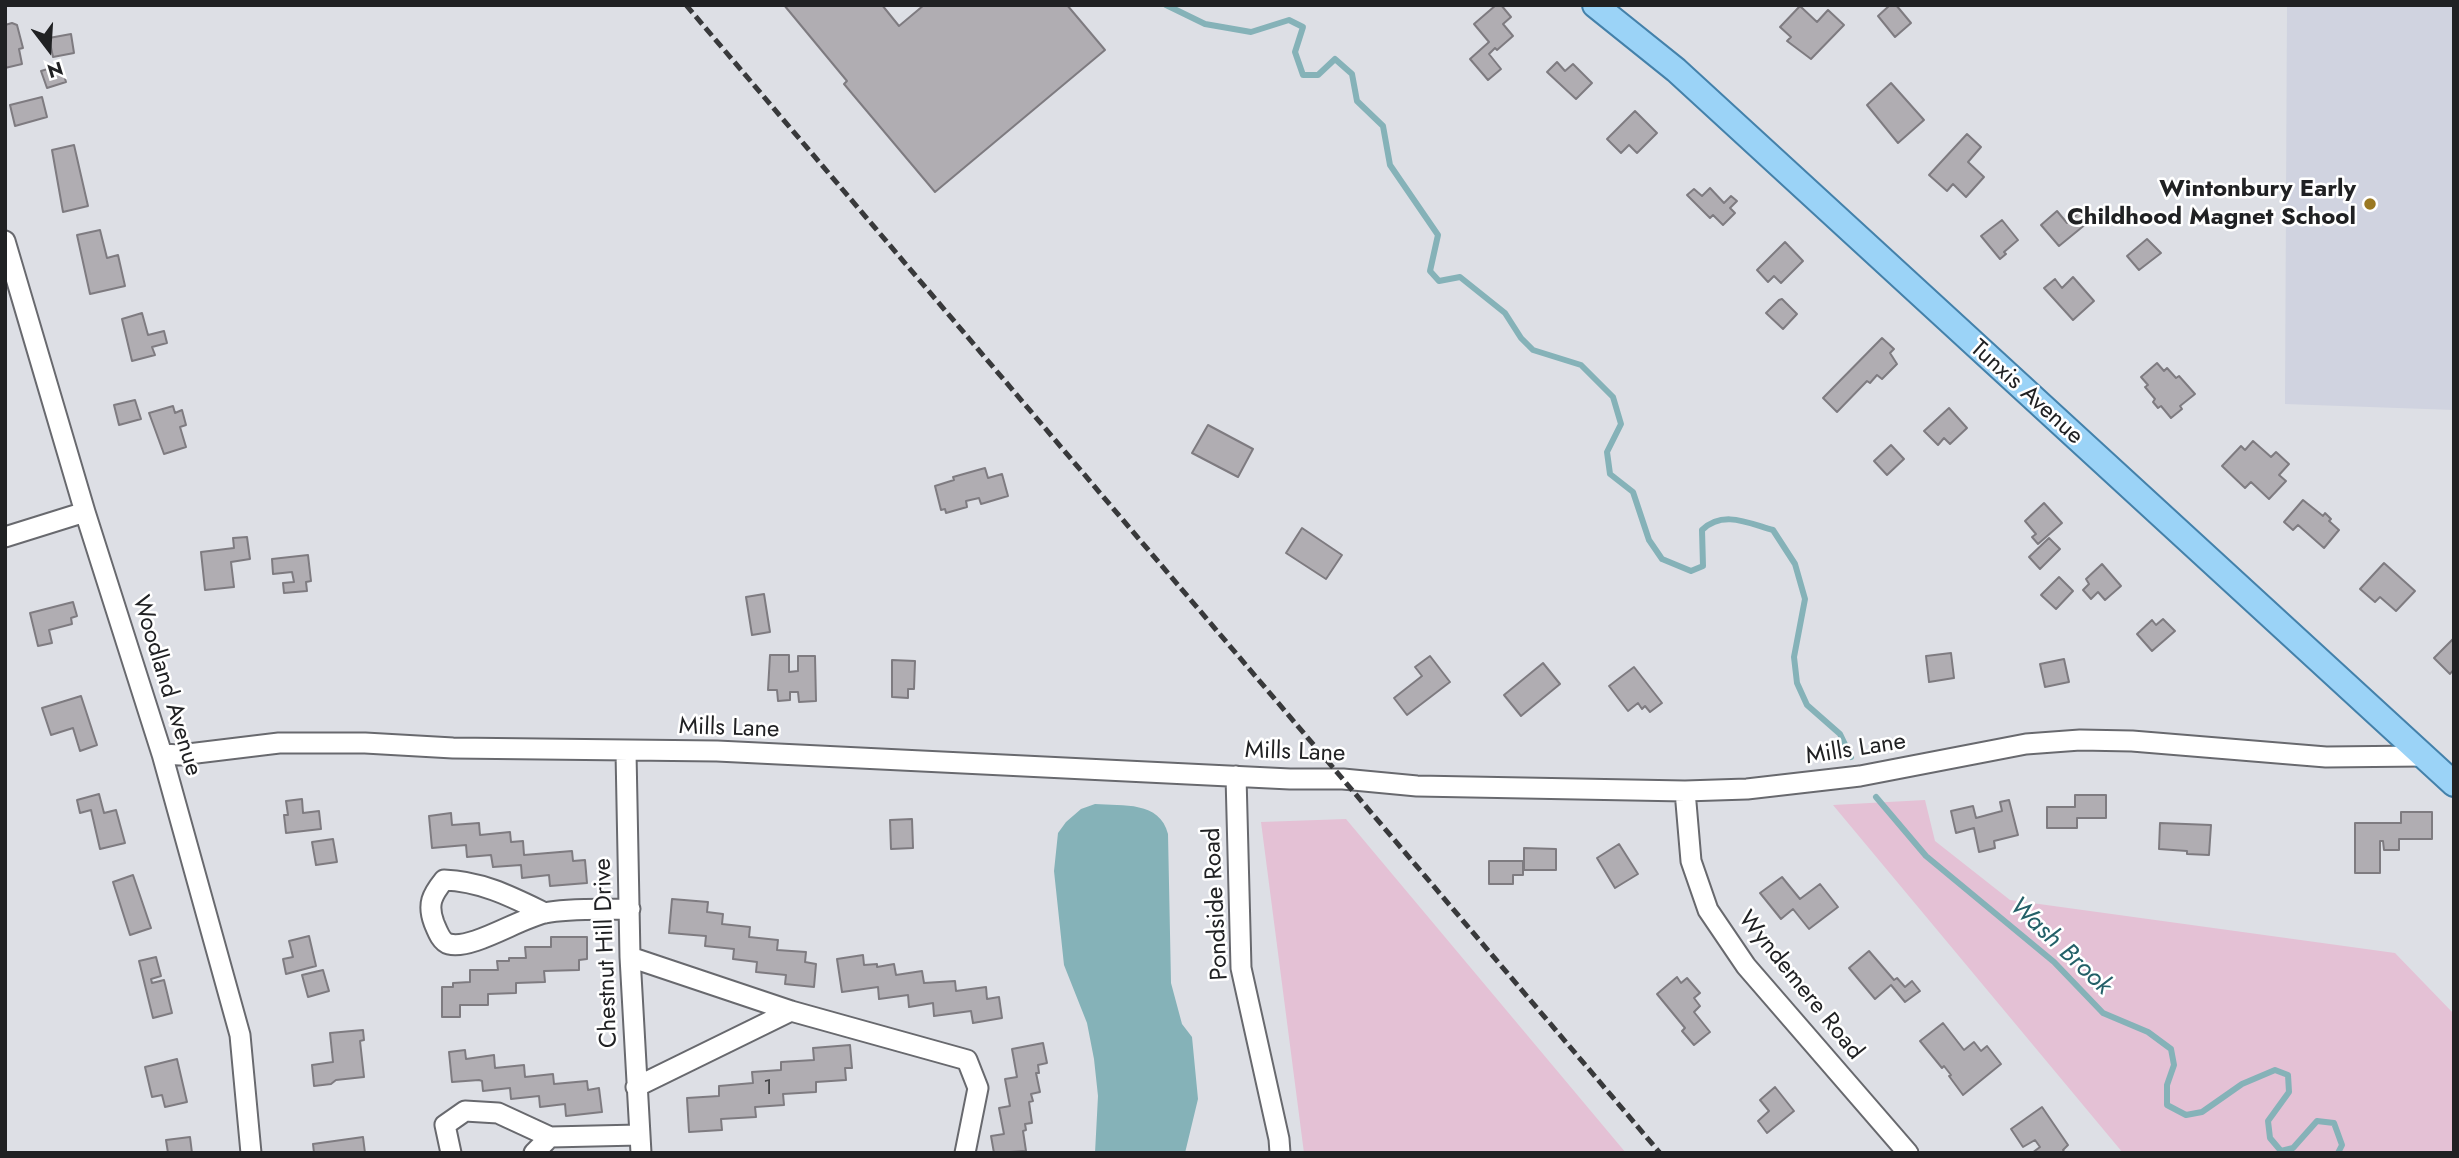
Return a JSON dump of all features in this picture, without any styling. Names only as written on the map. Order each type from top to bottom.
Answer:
[{"type":"main road","name":"Tunxis Avenue","points":[[1595,5],[1676,70],[2454,784]]},
{"type":"street","name":"Woodland Avenue","points":[[5,240],[85,512],[162,754],[240,1035],[251,1153]]},
{"type":"street","points":[[5,537],[85,512]]},
{"type":"street","name":"Mills Lane","points":[[162,754],[180,755],[292,743],[626,752],[717,751],[1343,779],[1417,786],[1685,791],[1808,783],[2026,744],[2080,740],[2132,741],[2326,757],[2422,756]]},
{"type":"street","name":"Chestnut Hill Drive","points":[[626,752],[630,957],[640,1144]]},
{"type":"street","name":"Pondside Road","points":[[1236,776],[1241,968],[1280,1153]]},
{"type":"street","name":"Wyndemere Road","points":[[1685,791],[1691,861],[1708,910],[1746,966],[1908,1153]]},
{"type":"street","points":[[545,913],[503,893],[465,881],[444,880],[431,895],[430,911],[442,939],[448,944],[464,944],[545,913],[631,909]]},
{"type":"street","points":[[630,957],[791,1011],[967,1060],[978,1088],[965,1153]]},
{"type":"street","points":[[636,1087],[791,1011]]},
{"type":"street","points":[[451,1153],[445,1125],[465,1111],[498,1113],[550,1137],[640,1144]]},
{"type":"street","points":[[534,1153],[550,1137]]},
{"type":"shaded area","name":"Wintonbury Early Childhood Magnet School","points":[[2287,5],[2454,5],[2454,410],[2285,404]]},
{"type":"shaded area","points":[[1925,800],[1935,841],[2010,900],[2395,953],[2454,1014],[2454,1153],[2123,1153],[1833,805]]},
{"type":"shaded area","points":[[1346,819],[1626,1153],[1304,1153],[1261,822]]},
{"type":"water","points":[[1095,804],[1139,807],[1149,811],[1164,823],[1168,834],[1171,983],[1182,1024],[1192,1037],[1198,1099],[1185,1153],[1095,1153],[1098,1096],[1094,1059],[1087,1023],[1064,965],[1054,871],[1058,833],[1081,809]]},
{"type":"building","points":[[784,5],[882,5],[899,26],[924,5],[1067,5],[1105,50],[935,192],[844,84],[847,81]]},
{"type":"building","points":[[1496,5],[1501,5],[1511,17],[1503,24],[1513,36],[1489,54],[1501,69],[1488,80],[1470,59],[1489,42],[1474,24]]},
{"type":"building","points":[[1890,5],[1896,5],[1911,23],[1895,37],[1878,16]]},
{"type":"building","points":[[1800,6],[1817,22],[1828,10],[1844,25],[1811,59],[1787,41],[1791,37],[1780,27]]},
{"type":"building","points":[[5,25],[17,25],[23,48],[19,49],[22,64],[5,68]]},
{"type":"building","points":[[71,34],[74,53],[53,57],[49,38]]},
{"type":"building","points":[[1557,62],[1565,71],[1573,64],[1592,83],[1576,99],[1547,72]]},
{"type":"building","points":[[61,65],[66,82],[47,88],[41,71]]},
{"type":"building","points":[[1891,83],[1924,120],[1898,143],[1867,105]]},
{"type":"building","points":[[42,97],[47,117],[15,126],[10,105]]},
{"type":"building","points":[[1635,111],[1657,133],[1637,153],[1629,145],[1621,153],[1607,139]]},
{"type":"building","points":[[1967,134],[1981,147],[1968,162],[1984,177],[1966,197],[1953,184],[1947,191],[1929,175]]},
{"type":"building","points":[[74,145],[88,206],[63,212],[52,150]]},
{"type":"building","points":[[1710,188],[1724,203],[1731,196],[1737,201],[1730,208],[1735,213],[1723,225],[1713,215],[1710,218],[1687,195],[1694,189],[1702,196]]},
{"type":"building","points":[[2083,209],[2092,219],[2059,246],[2041,225],[2057,211],[2067,223]]},
{"type":"building","points":[[2002,220],[2018,240],[2000,259],[1981,236]]},
{"type":"building","points":[[100,230],[107,258],[118,255],[125,286],[90,294],[77,235]]},
{"type":"building","points":[[2147,239],[2161,253],[2139,270],[2127,256]]},
{"type":"building","points":[[1785,242],[1803,261],[1781,283],[1774,276],[1768,282],[1757,270]]},
{"type":"building","points":[[2073,277],[2094,301],[2073,320],[2044,288],[2055,279],[2062,288]]},
{"type":"building","points":[[1782,299],[1797,314],[1783,329],[1766,313]]},
{"type":"building","points":[[142,313],[148,335],[164,331],[167,343],[152,347],[155,355],[132,361],[122,319]]},
{"type":"building","points":[[1882,338],[1894,349],[1890,353],[1897,364],[1882,379],[1877,375],[1870,383],[1867,381],[1837,412],[1823,398]]},
{"type":"building","points":[[2157,363],[2164,371],[2167,368],[2176,378],[2179,376],[2195,394],[2180,406],[2182,409],[2171,418],[2161,406],[2158,408],[2153,402],[2155,399],[2141,377]]},
{"type":"building","points":[[135,400],[141,419],[119,425],[114,405]]},
{"type":"building","points":[[173,406],[175,413],[182,410],[186,425],[180,427],[186,447],[164,454],[149,413]]},
{"type":"building","points":[[1949,408],[1967,428],[1950,444],[1944,438],[1938,445],[1924,431]]},
{"type":"building","points":[[1208,425],[1253,449],[1238,477],[1192,453]]},
{"type":"building","points":[[2253,441],[2271,457],[2276,452],[2289,464],[2279,475],[2286,481],[2269,499],[2251,482],[2245,488],[2222,466],[2241,446],[2245,450]]},
{"type":"building","points":[[1891,445],[1904,459],[1887,475],[1874,461]]},
{"type":"building","points":[[985,468],[988,478],[1002,474],[1008,496],[981,504],[979,498],[966,501],[967,507],[946,513],[945,509],[941,510],[935,486],[954,480],[953,477]]},
{"type":"building","points":[[2303,500],[2323,516],[2325,513],[2339,530],[2324,548],[2298,525],[2293,530],[2284,522]]},
{"type":"building","points":[[2044,503],[2062,523],[2038,544],[2032,537],[2036,534],[2025,521]]},
{"type":"building","points":[[1302,528],[1342,555],[1326,579],[1286,553]]},
{"type":"building","points":[[247,537],[250,559],[231,562],[234,587],[205,590],[201,552],[234,548],[233,538]]},
{"type":"building","points":[[2049,538],[2060,549],[2040,569],[2029,557]]},
{"type":"building","points":[[308,555],[311,581],[306,582],[307,591],[284,593],[283,583],[294,582],[292,572],[273,574],[272,559]]},
{"type":"building","points":[[2384,563],[2415,591],[2396,611],[2380,597],[2375,602],[2360,589]]},
{"type":"building","points":[[2102,564],[2121,586],[2105,600],[2098,592],[2091,599],[2083,590],[2089,584],[2086,579]]},
{"type":"building","points":[[2059,577],[2073,591],[2056,609],[2041,595]]},
{"type":"building","points":[[764,594],[770,632],[752,635],[746,597]]},
{"type":"building","points":[[73,602],[77,616],[71,618],[72,624],[49,630],[52,643],[38,646],[30,613]]},
{"type":"building","points":[[2163,619],[2175,631],[2152,651],[2137,634],[2152,620],[2156,625]]},
{"type":"building","points":[[2454,638],[2454,669],[2450,674],[2434,658]]},
{"type":"building","points":[[1951,653],[1954,678],[1929,682],[1926,656]]},
{"type":"building","points":[[770,655],[789,655],[789,672],[798,671],[798,656],[815,656],[816,701],[799,702],[798,692],[790,692],[790,700],[778,701],[777,690],[768,690]]},
{"type":"building","points":[[1430,656],[1450,682],[1407,715],[1394,698],[1422,676],[1415,667]]},
{"type":"building","points":[[2064,659],[2069,682],[2045,687],[2040,664]]},
{"type":"building","points":[[892,660],[915,661],[914,689],[908,689],[908,698],[892,697]]},
{"type":"building","points":[[1543,663],[1560,684],[1521,716],[1504,695]]},
{"type":"building","points":[[1634,667],[1662,703],[1650,712],[1645,706],[1642,709],[1638,703],[1628,711],[1609,686]]},
{"type":"building","points":[[81,696],[97,745],[80,751],[73,728],[51,735],[42,708]]},
{"type":"building","points":[[99,794],[104,813],[116,810],[125,843],[100,849],[91,810],[80,813],[77,800]]},
{"type":"building","points":[[2075,795],[2106,795],[2106,818],[2077,818],[2077,828],[2047,828],[2047,807],[2075,807]]},
{"type":"building","points":[[302,799],[303,813],[319,811],[321,829],[286,833],[286,801]]},
{"type":"building","points":[[2009,800],[2018,835],[1994,841],[1995,848],[1979,852],[1974,828],[1956,833],[1951,811],[1973,806],[1976,818],[2002,811],[2000,802]]},
{"type":"building","points":[[2401,812],[2432,812],[2432,839],[2399,839],[2399,850],[2384,850],[2383,841],[2380,841],[2380,873],[2355,873],[2355,823],[2401,823]]},
{"type":"building","points":[[451,813],[452,825],[479,823],[480,835],[510,832],[511,842],[523,841],[524,855],[572,851],[573,861],[585,860],[587,883],[550,886],[549,875],[522,878],[521,865],[493,867],[491,855],[467,857],[466,845],[432,848],[429,816]]},
{"type":"building","points":[[912,819],[913,848],[891,849],[890,820]]},
{"type":"building","points":[[2160,823],[2211,825],[2209,855],[2159,849]]},
{"type":"building","points":[[333,839],[337,862],[316,865],[312,842]]},
{"type":"building","points":[[1619,844],[1638,874],[1615,888],[1597,858]]},
{"type":"building","points":[[1524,848],[1556,849],[1556,870],[1524,870]]},
{"type":"building","points":[[1489,861],[1523,861],[1523,875],[1513,875],[1513,884],[1489,884]]},
{"type":"building","points":[[133,875],[151,928],[130,935],[113,882]]},
{"type":"building","points":[[1782,877],[1800,899],[1820,884],[1838,907],[1809,929],[1793,909],[1781,919],[1760,893]]},
{"type":"building","points":[[672,899],[708,902],[707,912],[723,914],[722,924],[750,927],[749,937],[778,940],[777,950],[806,952],[805,962],[816,964],[814,987],[785,984],[786,975],[756,972],[757,962],[733,959],[734,949],[705,946],[706,936],[669,933]]},
{"type":"building","points":[[309,936],[316,966],[286,974],[283,959],[293,957],[289,941]]},
{"type":"building","points":[[551,937],[587,937],[587,959],[579,960],[579,970],[544,971],[545,982],[516,983],[516,993],[488,994],[488,1005],[460,1005],[460,1017],[442,1017],[442,987],[470,982],[470,970],[498,970],[497,961],[526,958],[525,947],[551,947]]},
{"type":"building","points":[[1869,951],[1894,980],[1897,978],[1905,987],[1912,981],[1920,991],[1905,1002],[1891,985],[1875,999],[1849,968]]},
{"type":"building","points":[[863,955],[864,965],[877,964],[877,967],[894,964],[896,975],[922,971],[924,983],[955,981],[956,991],[986,987],[987,999],[999,997],[1002,1018],[973,1023],[971,1011],[934,1016],[933,1003],[909,1007],[908,995],[879,999],[878,987],[842,992],[837,959]]},
{"type":"building","points":[[156,957],[161,976],[151,979],[152,983],[164,980],[172,1013],[153,1018],[139,961]]},
{"type":"building","points":[[323,970],[329,991],[308,997],[302,975]]},
{"type":"building","points":[[1677,977],[1681,983],[1687,978],[1700,993],[1694,998],[1700,1006],[1694,1012],[1710,1032],[1694,1045],[1682,1031],[1685,1028],[1657,994]]},
{"type":"building","points":[[1943,1023],[1964,1050],[1974,1042],[1981,1051],[1987,1046],[2001,1064],[1963,1095],[1944,1066],[1942,1068],[1920,1041]]},
{"type":"building","points":[[363,1030],[364,1040],[360,1041],[364,1077],[314,1086],[312,1065],[333,1062],[330,1033]]},
{"type":"building","points":[[1043,1043],[1047,1063],[1038,1065],[1039,1073],[1036,1073],[1040,1092],[1031,1094],[1033,1101],[1029,1102],[1032,1123],[1025,1124],[1026,1130],[1023,1131],[1026,1151],[994,1153],[991,1136],[1004,1134],[999,1108],[1010,1106],[1005,1079],[1017,1077],[1012,1049]]},
{"type":"building","points":[[850,1045],[852,1068],[845,1068],[846,1080],[816,1082],[816,1092],[783,1094],[784,1105],[755,1107],[756,1117],[721,1119],[722,1130],[689,1132],[687,1098],[719,1096],[719,1086],[753,1083],[752,1072],[781,1070],[781,1062],[814,1060],[813,1048]]},
{"type":"building","points":[[465,1050],[466,1059],[494,1055],[495,1068],[524,1065],[525,1077],[553,1074],[554,1084],[587,1081],[588,1090],[599,1088],[602,1112],[566,1116],[565,1104],[540,1107],[539,1096],[511,1099],[510,1088],[483,1091],[482,1081],[479,1080],[452,1082],[449,1052]]},
{"type":"building","points":[[177,1059],[187,1102],[165,1107],[162,1095],[152,1097],[145,1067]]},
{"type":"building","points":[[1775,1087],[1794,1111],[1767,1133],[1758,1121],[1769,1111],[1760,1100]]},
{"type":"building","points":[[2042,1107],[2068,1145],[2063,1150],[2065,1153],[2032,1153],[2040,1147],[2035,1140],[2023,1147],[2011,1129]]},
{"type":"building","points":[[190,1137],[192,1153],[168,1153],[166,1140]]},
{"type":"building","points":[[363,1137],[365,1153],[314,1153],[313,1144]]},
{"type":"waterway","name":"Wash Brook","points":[[1166,5],[1205,24],[1251,32],[1289,20],[1303,27],[1295,52],[1303,75],[1318,75],[1335,59],[1352,74],[1357,101],[1383,126],[1390,165],[1438,235],[1430,271],[1439,281],[1460,277],[1505,313],[1521,338],[1533,350],[1581,365],[1613,397],[1621,424],[1607,452],[1610,474],[1633,492],[1649,540],[1662,559],[1691,571],[1703,566],[1702,530],[1718,521],[1736,520],[1773,530],[1795,564],[1805,599],[1794,657],[1797,683],[1807,705],[1840,734],[1851,757]]},
{"type":"waterway","name":"Wash Brook","points":[[1876,797],[1926,856],[2054,962],[2103,1013],[2148,1032],[2171,1049],[2174,1065],[2167,1085],[2167,1105],[2186,1115],[2202,1112],[2242,1084],[2275,1070],[2288,1075],[2289,1092],[2268,1121],[2270,1138],[2281,1151],[2293,1148],[2317,1121],[2334,1123],[2342,1145],[2338,1153]]},
{"type":"railway","points":[[686,5],[1660,1153]]},
{"type":"place","name":"Wintonbury Early Childhood Magnet School","points":[[2370,204]]}]
